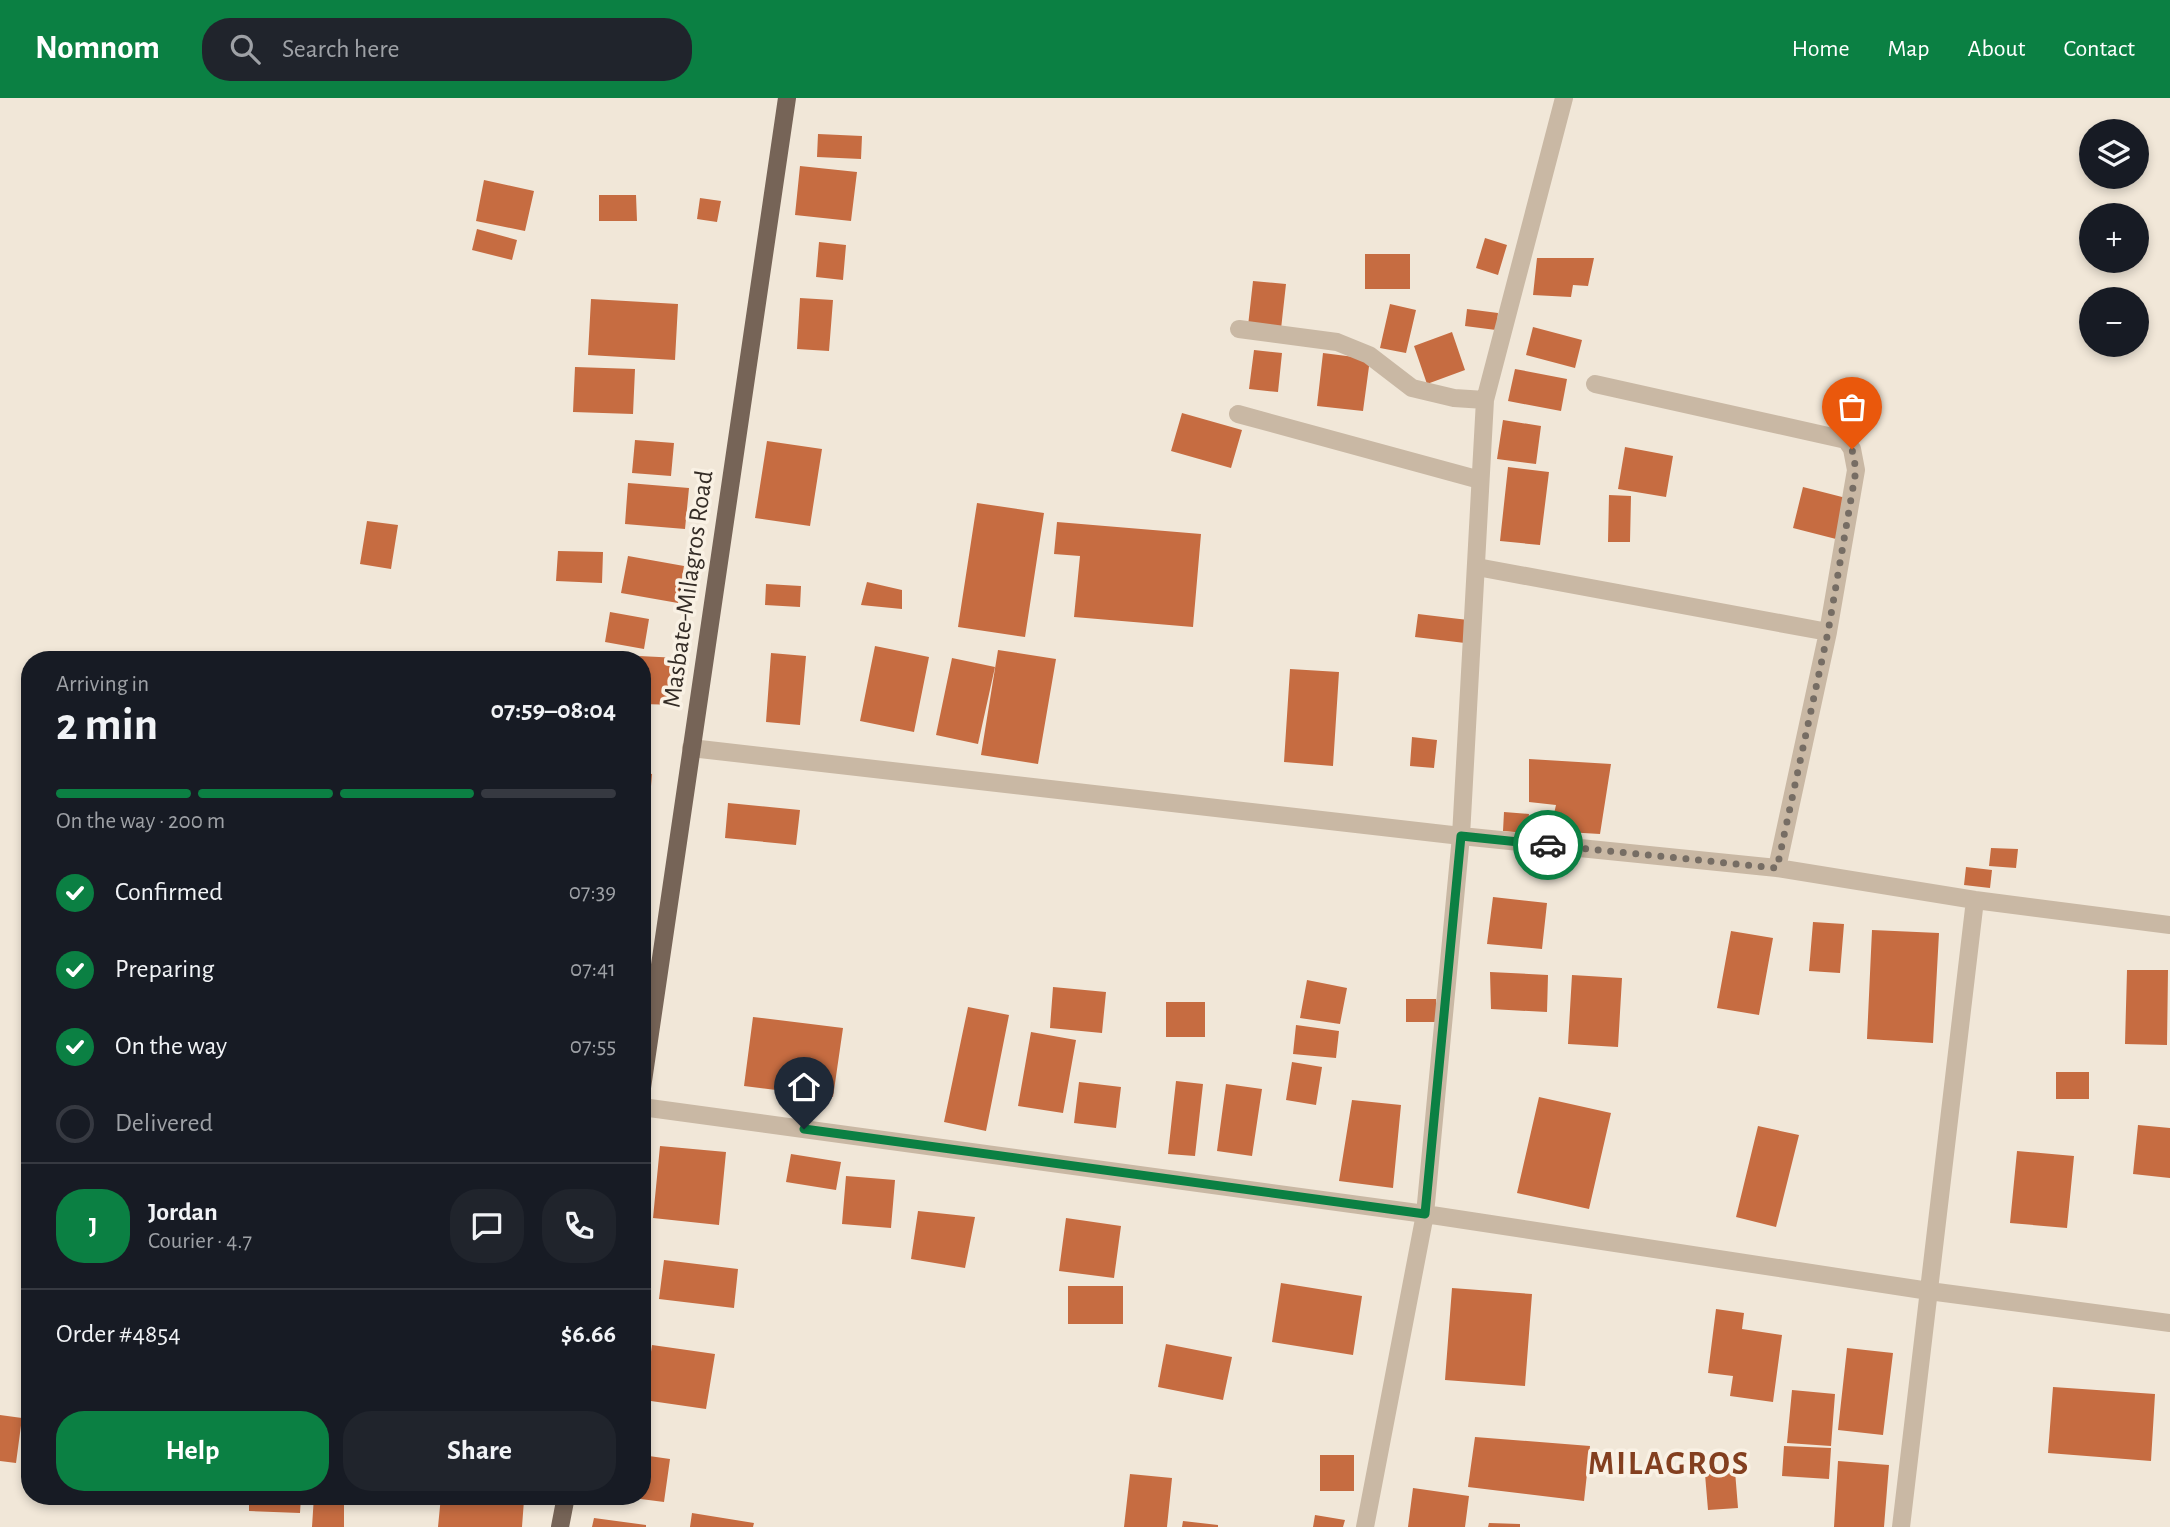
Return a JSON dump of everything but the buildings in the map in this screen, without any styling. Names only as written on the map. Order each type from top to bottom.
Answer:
[{"type":"main road","name":"Masbate-Milagros Road","points":[[651,1026],[787,98]]},
{"type":"main road","points":[[561,1527],[565,1505]]},
{"type":"street","points":[[1365,1527],[1425,1214],[1461,836],[1485,400],[1563,98]]},
{"type":"street","points":[[1239,329],[1337,342],[1369,355],[1412,388],[1454,398],[1485,400]]},
{"type":"street","points":[[1595,384],[1846,440],[1852,449],[1856,470],[1828,632],[1777,868]]},
{"type":"street","points":[[1238,414],[1480,480]]},
{"type":"street","points":[[1477,567],[1828,632]]},
{"type":"street","points":[[691,748],[1461,836],[1777,868],[1975,900],[2170,925]]},
{"type":"street","points":[[1901,1527],[1975,900]]},
{"type":"street","points":[[651,1108],[1425,1214],[1929,1291],[2170,1323]]},
{"type":"way so far","points":[[1548,845],[1777,868],[1828,632],[1856,470],[1852,449]]},
{"type":"district","name":"MILAGROS","points":[[1669,1464]]},
{"type":"route","points":[[804,1129],[1425,1214],[1461,836],[1548,845]]}]
